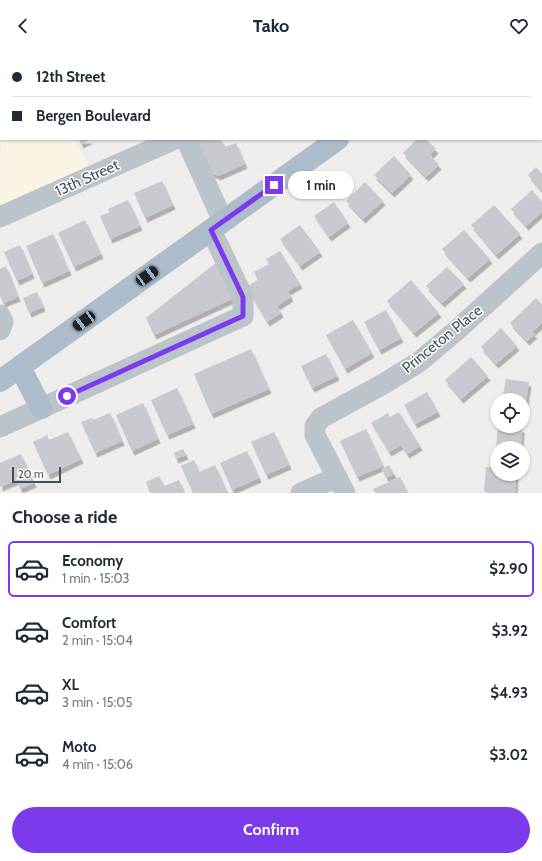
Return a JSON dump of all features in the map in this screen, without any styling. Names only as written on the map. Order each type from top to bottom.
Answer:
[{"type":"main road","points":[[0,381],[337,140]]},
{"type":"main road","points":[[20,367],[41,408]]},
{"type":"street","name":"13th Street","points":[[0,217],[173,140]]},
{"type":"street","points":[[0,427],[243,316],[243,297],[186,140]]},
{"type":"street","name":"Princeton Place","points":[[341,485],[315,435],[315,426],[321,418],[385,383],[419,362],[457,330],[542,253]]},
{"type":"street","points":[[0,315],[3,322],[0,330]]},
{"type":"street","points":[[302,493],[341,485]]},
{"type":"shaded area","points":[[1,140],[76,140],[93,175],[0,217]]},
{"type":"building","points":[[79,140],[89,140],[81,144]]},
{"type":"building","points":[[197,140],[222,140],[225,147],[236,143],[245,164],[218,176],[212,173]]},
{"type":"building","points":[[416,140],[427,140],[436,149],[430,155],[439,165],[426,177],[403,153]]},
{"type":"building","points":[[394,156],[411,175],[392,193],[374,175]]},
{"type":"building","points":[[536,167],[542,174],[542,191],[528,175]]},
{"type":"building","points":[[162,181],[173,205],[145,218],[134,193]]},
{"type":"building","points":[[365,182],[383,201],[363,219],[346,201]]},
{"type":"building","points":[[532,190],[542,202],[542,212],[526,226],[511,209]]},
{"type":"building","points":[[128,200],[140,226],[110,239],[100,216],[110,212],[108,209]]},
{"type":"building","points":[[334,202],[348,223],[329,237],[314,216]]},
{"type":"building","points":[[494,205],[520,234],[496,255],[471,225]]},
{"type":"building","points":[[85,220],[101,254],[74,267],[58,233]]},
{"type":"building","points":[[300,225],[320,252],[300,266],[280,239]]},
{"type":"building","points":[[464,230],[490,259],[468,278],[442,249]]},
{"type":"building","points":[[53,234],[69,271],[42,283],[26,246]]},
{"type":"building","points":[[20,245],[32,274],[17,281],[4,252]]},
{"type":"building","points":[[280,251],[300,284],[288,291],[291,297],[277,306],[281,313],[267,322],[246,287],[258,280],[254,272],[269,264],[266,259]]},
{"type":"building","points":[[218,261],[234,298],[154,335],[146,318]]},
{"type":"building","points":[[6,266],[18,297],[3,303],[0,296],[0,269]]},
{"type":"building","points":[[447,267],[464,284],[442,303],[426,286]]},
{"type":"building","points":[[411,280],[439,313],[414,333],[387,301]]},
{"type":"building","points":[[37,292],[43,307],[29,313],[23,298]]},
{"type":"building","points":[[536,298],[542,304],[542,323],[532,332],[535,334],[527,341],[510,323]]},
{"type":"building","points":[[386,310],[401,338],[379,350],[364,322]]},
{"type":"building","points":[[353,320],[372,353],[345,369],[326,335]]},
{"type":"building","points":[[501,328],[517,346],[496,364],[481,347]]},
{"type":"building","points":[[251,349],[269,389],[211,414],[194,374]]},
{"type":"building","points":[[326,354],[337,376],[312,388],[301,366]]},
{"type":"building","points":[[471,357],[488,376],[461,399],[445,380]]},
{"type":"building","points":[[506,379],[529,382],[527,393],[503,393]]},
{"type":"building","points":[[177,388],[193,424],[167,435],[151,400]]},
{"type":"building","points":[[427,392],[438,412],[415,424],[404,405]]},
{"type":"building","points":[[143,403],[158,439],[132,451],[116,415]]},
{"type":"building","points":[[399,412],[420,446],[407,454],[401,445],[389,452],[371,423],[388,413],[390,417]]},
{"type":"building","points":[[110,413],[122,441],[95,453],[81,422],[92,418],[93,420]]},
{"type":"building","points":[[366,429],[383,466],[357,477],[340,441]]},
{"type":"building","points":[[68,432],[81,459],[48,475],[33,442],[47,435],[49,440]]},
{"type":"building","points":[[274,432],[289,465],[266,475],[251,442]]},
{"type":"building","points":[[497,433],[522,433],[521,441],[497,441]]},
{"type":"building","points":[[183,449],[186,455],[176,459],[174,453]]},
{"type":"building","points":[[247,451],[259,478],[232,490],[220,463]]},
{"type":"building","points":[[21,454],[34,483],[20,489],[17,480],[0,487],[0,463]]},
{"type":"building","points":[[194,460],[199,472],[215,465],[227,492],[193,493],[181,466]]},
{"type":"building","points":[[389,465],[394,474],[386,478],[382,469]]},
{"type":"building","points":[[486,467],[490,467],[490,481],[516,481],[515,493],[484,492]]},
{"type":"building","points":[[159,476],[164,486],[179,480],[184,493],[150,493],[146,482]]},
{"type":"building","points":[[400,477],[408,493],[375,493],[373,489]]},
{"type":"route","points":[[67,396],[243,316],[243,297],[211,230],[274,185]]}]
